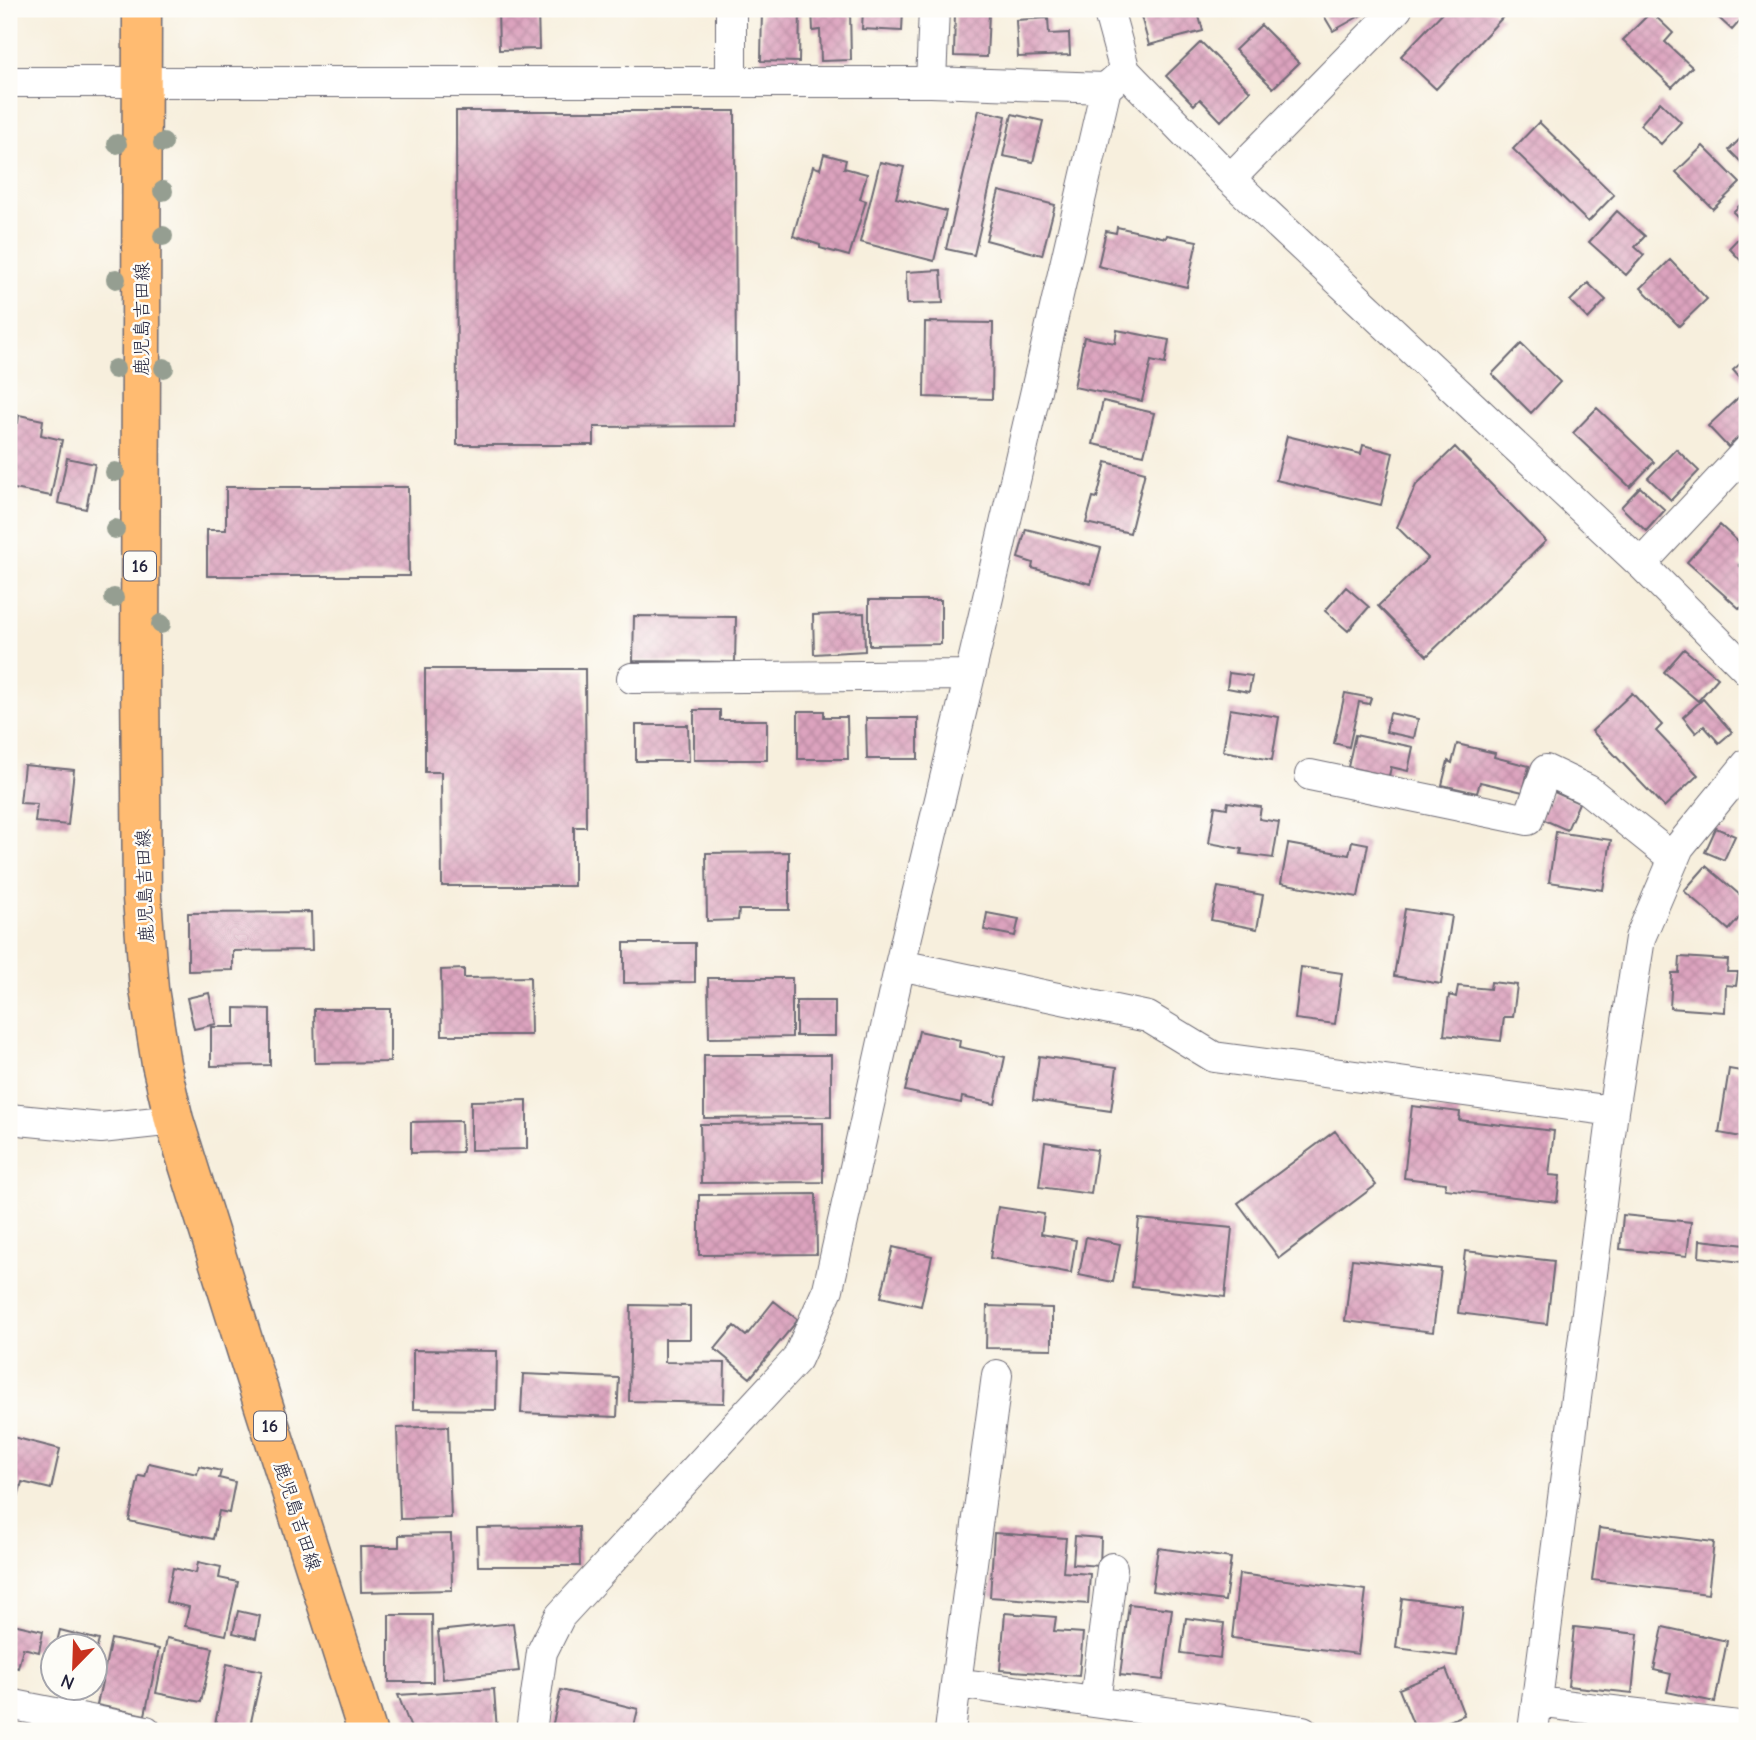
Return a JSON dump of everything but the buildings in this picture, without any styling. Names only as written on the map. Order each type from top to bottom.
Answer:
[{"type":"main road","name":"鹿児島吉田線","points":[[142,9],[140,677],[142,898],[149,989],[161,1064],[174,1120],[368,1731]]},
{"type":"street","points":[[731,9],[731,81]]},
{"type":"street","points":[[931,82],[934,9]]},
{"type":"street","points":[[531,1731],[542,1652],[560,1616],[797,1359],[828,1289],[900,965],[1116,80],[1108,9]]},
{"type":"street","points":[[1230,179],[1396,9]]},
{"type":"street","points":[[9,82],[1116,80],[1230,179],[1641,564],[1747,670]]},
{"type":"street","points":[[1641,564],[1747,451]]},
{"type":"street","points":[[632,678],[970,676]]},
{"type":"street","points":[[1533,1731],[1613,1111],[1640,937],[1679,847],[1747,764]]},
{"type":"street","points":[[1310,775],[1528,820],[1546,770],[1588,790],[1674,859]]},
{"type":"street","points":[[900,965],[1148,1017],[1214,1057],[1613,1111]]},
{"type":"street","points":[[9,1119],[101,1128],[174,1120]]},
{"type":"street","points":[[950,1731],[997,1375]]},
{"type":"street","points":[[1095,1702],[1112,1568]]},
{"type":"street","points":[[956,1683],[1095,1702],[1158,1721],[1303,1731]]},
{"type":"street","points":[[1537,1702],[1747,1727]]},
{"type":"street","points":[[9,1704],[146,1731]]}]
